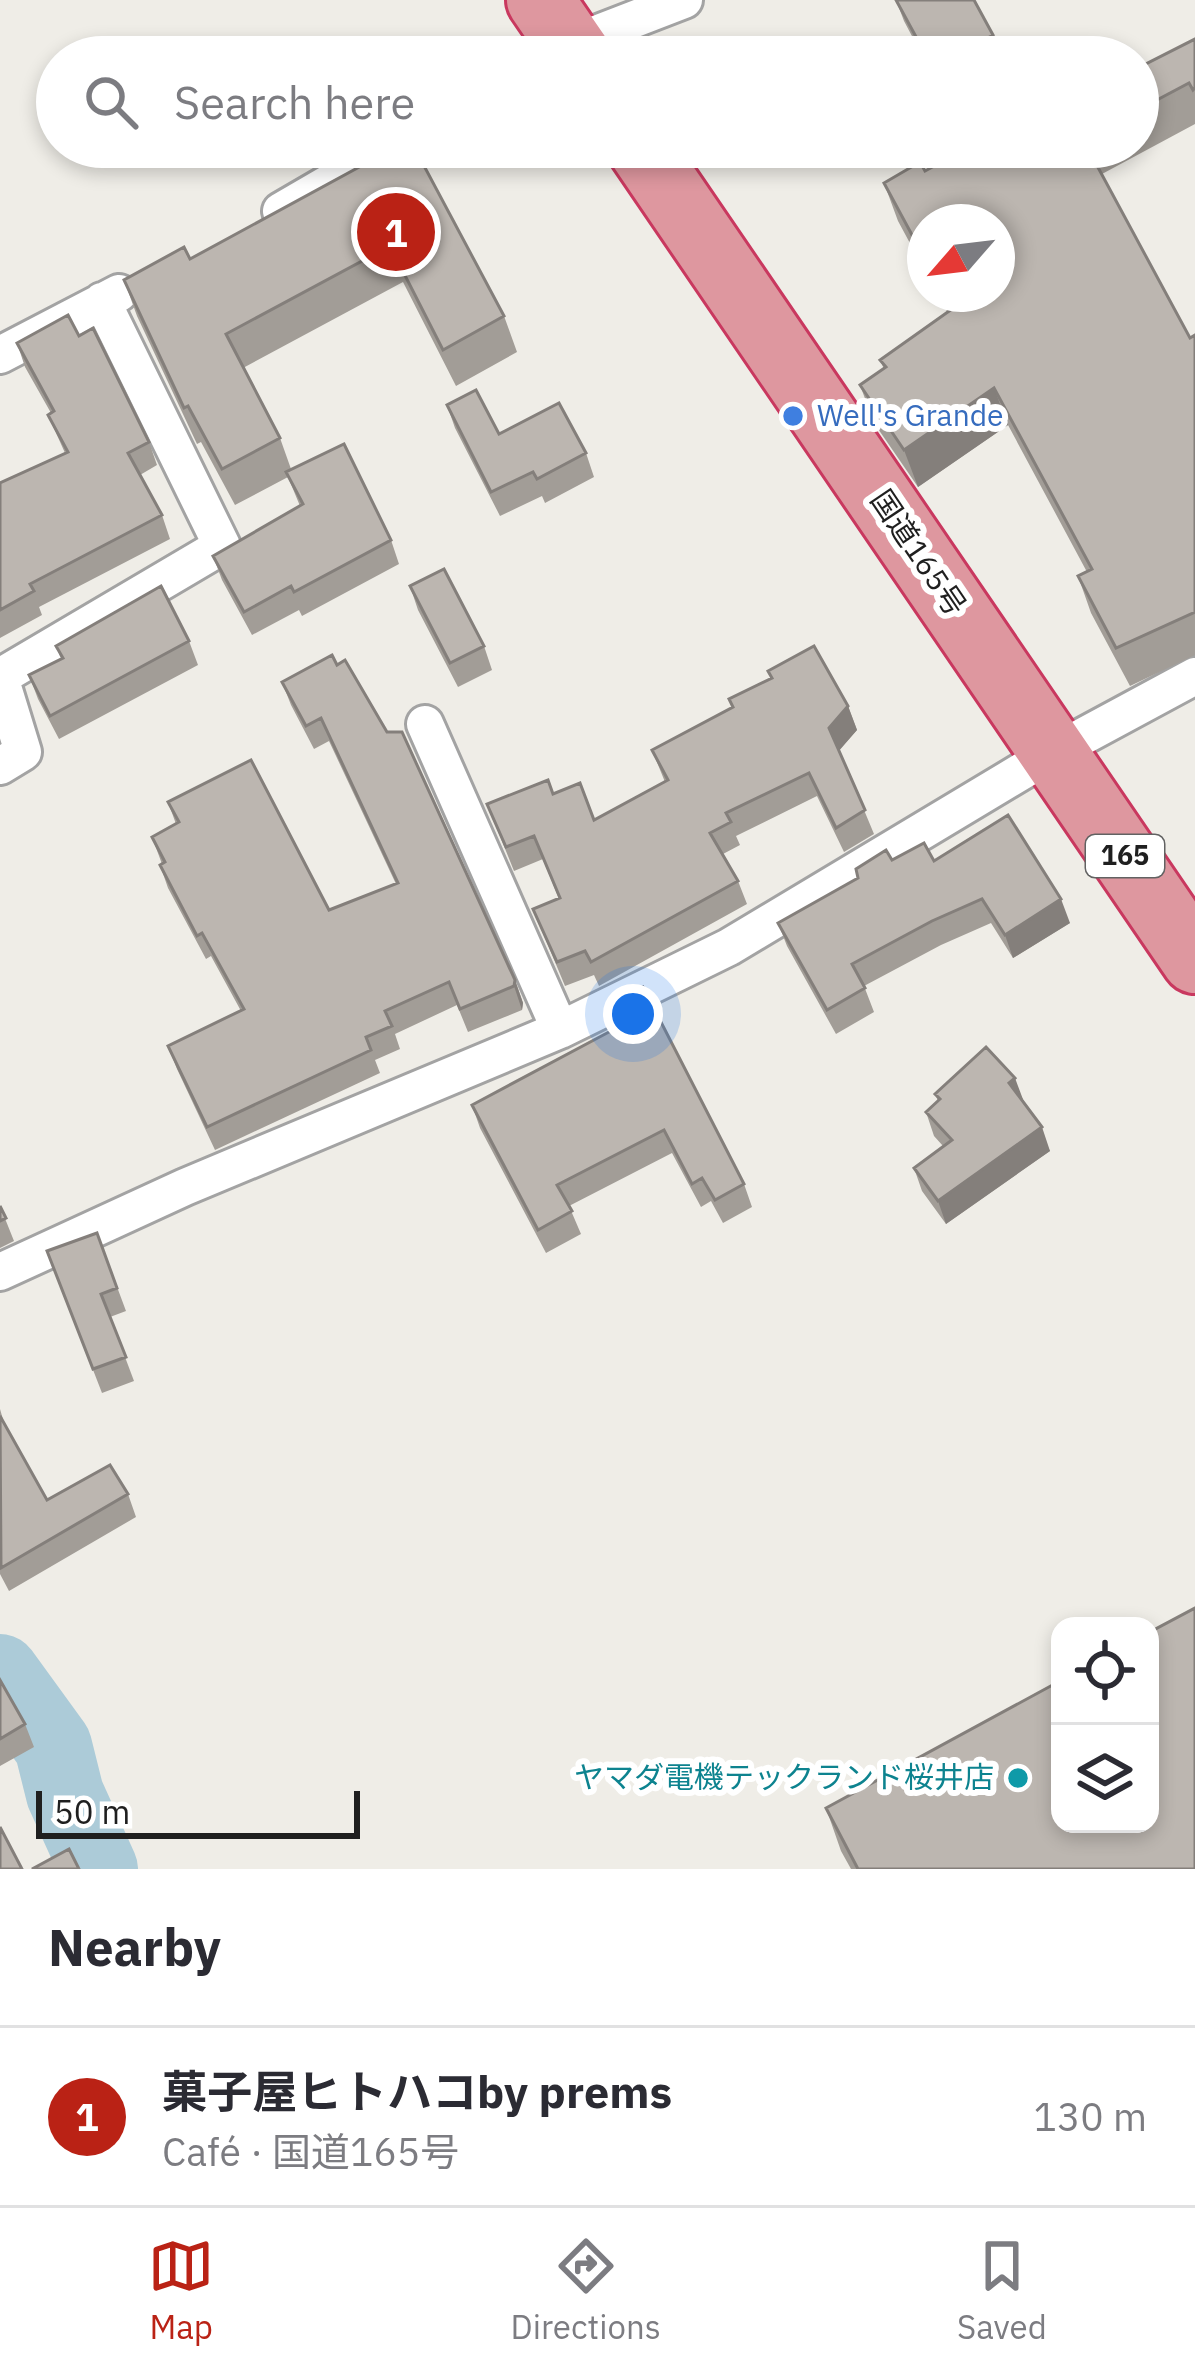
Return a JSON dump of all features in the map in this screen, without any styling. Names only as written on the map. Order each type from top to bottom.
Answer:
[{"type":"highway","name":"国道165号","points":[[654,168],[1195,960]]},
{"type":"street","points":[[567,36],[676,1]]},
{"type":"street","points":[[256,226],[355,168]]},
{"type":"street","points":[[0,355],[160,275]]},
{"type":"street","points":[[0,766],[23,752],[0,677],[222,546],[102,302]]},
{"type":"street","points":[[0,1272],[185,1187],[560,1030],[729,947],[1054,752],[1195,676]]},
{"type":"street","points":[[425,724],[560,1030]]},
{"type":"building","points":[[896,0],[974,0],[993,35],[991,36],[916,36]]},
{"type":"building","points":[[1195,39],[1195,88],[1189,83],[1159,99],[1159,57]]},
{"type":"building","points":[[357,168],[425,168],[504,316],[443,350],[390,246],[226,334],[280,438],[222,469],[188,406],[184,408],[124,280],[184,247],[190,259]]},
{"type":"building","points":[[910,168],[1098,168],[1190,338],[1195,335],[1195,612],[1116,648],[1078,576],[1092,569],[994,388],[904,450],[860,385],[886,367],[880,360],[948,312],[1015,312],[1015,204],[907,204],[907,226],[884,183]]},
{"type":"building","points":[[68,315],[79,336],[93,328],[149,442],[128,453],[162,515],[30,584],[34,591],[0,610],[0,483],[68,452],[48,415],[54,411],[17,343]]},
{"type":"building","points":[[476,390],[499,434],[559,403],[586,453],[537,479],[533,472],[491,492],[447,405]]},
{"type":"building","points":[[344,444],[391,540],[294,592],[291,586],[244,612],[213,556],[303,504],[286,472]]},
{"type":"building","points":[[444,569],[484,646],[450,663],[410,586]]},
{"type":"building","points":[[161,586],[189,641],[50,716],[29,675],[63,658],[56,646]]},
{"type":"building","points":[[814,646],[848,706],[829,728],[865,810],[836,828],[809,773],[726,813],[731,822],[710,833],[738,881],[591,962],[585,951],[557,962],[533,909],[560,898],[534,836],[506,847],[487,804],[548,780],[553,794],[580,783],[594,820],[668,780],[652,750],[733,707],[729,699],[772,678],[768,671]]},
{"type":"building","points":[[332,655],[337,665],[345,660],[387,732],[402,732],[514,986],[460,1009],[449,982],[385,1011],[392,1026],[366,1037],[371,1050],[207,1127],[168,1046],[244,1009],[202,933],[197,936],[160,865],[165,862],[152,837],[179,822],[168,802],[251,760],[329,910],[398,883],[321,718],[306,726],[282,682]]},
{"type":"building","points":[[1008,815],[1061,899],[1005,935],[982,899],[932,921],[852,964],[865,988],[827,1010],[778,923],[858,878],[856,869],[886,850],[892,860],[924,843],[934,861]]},
{"type":"building","points":[[643,987],[744,1184],[715,1200],[702,1178],[692,1184],[664,1130],[557,1185],[572,1211],[538,1230],[472,1105],[624,1024],[612,1002]]},
{"type":"building","points":[[986,1047],[1015,1078],[1009,1083],[1042,1127],[938,1201],[914,1168],[952,1140],[926,1112],[940,1099],[935,1094]]},
{"type":"building","points":[[97,1233],[117,1288],[101,1294],[126,1357],[93,1369],[47,1251]]},
{"type":"building","points":[[0,1416],[47,1500],[110,1465],[128,1494],[1,1568]]},
{"type":"building","name":"ヤマダ電機テックランド桜井店","points":[[1195,1608],[1195,1869],[858,1869],[826,1808],[1051,1686],[1051,1833],[1159,1833],[1159,1627]]},
{"type":"building","points":[[0,1680],[25,1724],[0,1739]]},
{"type":"building","points":[[0,1827],[22,1869],[0,1869]]},
{"type":"building","points":[[69,1849],[79,1869],[32,1869]]},
{"type":"waterway","points":[[0,1673],[53,1746],[65,1794],[99,1869]]},
{"type":"place","name":"菓子屋ヒトハコby prems","points":[[396,232]]},
{"type":"place","name":"Well's Grande","points":[[793,416]]},
{"type":"place","name":"ヤマダ電機テックランド桜井店","points":[[1018,1778]]}]
